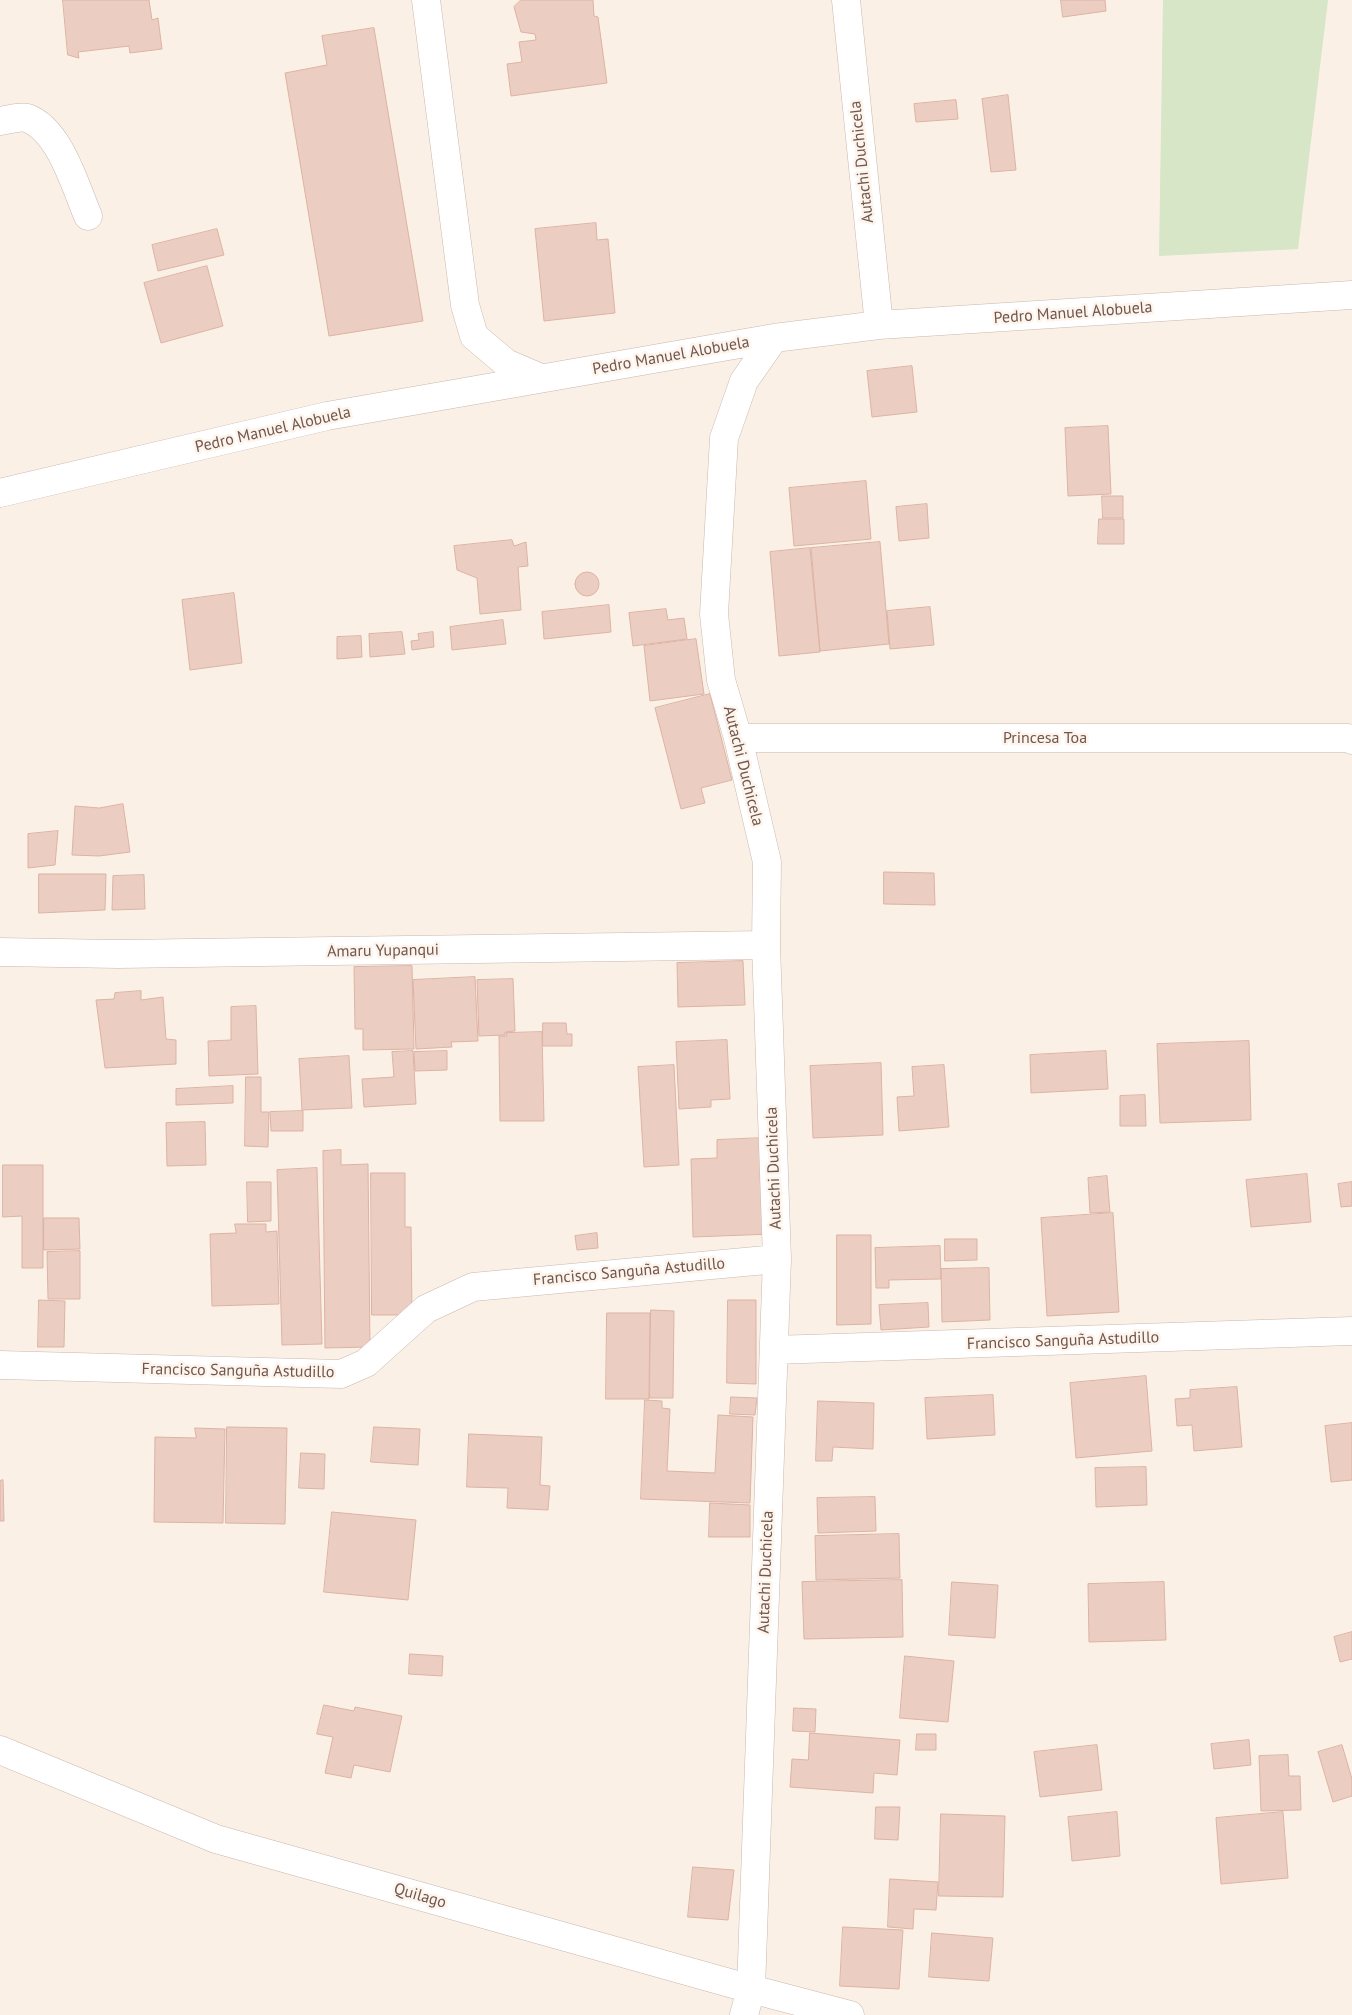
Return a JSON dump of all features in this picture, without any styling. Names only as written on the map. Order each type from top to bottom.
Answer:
[{"type":"street","points":[[426,0],[465,305],[474,336],[506,363],[541,378]]},
{"type":"street","name":"Autachi Duchicela","points":[[846,0],[879,325]]},
{"type":"street","points":[[0,121],[26,117],[45,129],[57,144],[88,216]]},
{"type":"street","name":"Pedro Manuel Alobuela","points":[[0,493],[327,416],[774,338],[879,325],[1352,295]]},
{"type":"street","name":"Autachi Duchicela","points":[[748,2002],[777,1259],[766,945],[767,862],[738,738],[721,680],[714,614],[724,438],[744,381],[774,338]]},
{"type":"street","name":"Princesa Toa","points":[[738,738],[1348,738],[1352,740]]},
{"type":"street","name":"Amaru Yupanqui","points":[[0,952],[118,954],[766,945]]},
{"type":"street","name":"Francisco Sanguña Astudillo","points":[[0,1365],[341,1374],[366,1363],[426,1309],[473,1287],[777,1259]]},
{"type":"street","name":"Francisco Sanguña Astudillo","points":[[774,1350],[1352,1331]]},
{"type":"street","name":"Quilago","points":[[0,1750],[216,1839],[748,2002],[850,2015]]},
{"type":"green space","points":[[1163,0],[1328,0],[1298,249],[1159,256]]},
{"type":"building","points":[[63,0],[149,0],[152,20],[158,18],[162,49],[130,53],[129,46],[78,52],[79,58],[68,55]]},
{"type":"building","points":[[521,0],[593,0],[594,16],[598,17],[607,83],[511,96],[507,64],[522,62],[519,42],[536,40],[535,34],[521,32],[514,7]]},
{"type":"building","points":[[1061,0],[1105,0],[1106,11],[1063,17]]},
{"type":"building","points":[[374,28],[423,321],[329,336],[285,73],[327,65],[322,36]]},
{"type":"building","points":[[1008,95],[1016,170],[991,172],[982,99]]},
{"type":"building","points":[[956,100],[958,119],[916,122],[914,104]]},
{"type":"building","points":[[596,223],[597,240],[608,239],[615,313],[544,321],[535,229]]},
{"type":"building","points":[[217,229],[224,255],[158,271],[152,245]]},
{"type":"building","points":[[207,266],[223,326],[161,343],[144,283]]},
{"type":"building","points":[[912,366],[917,412],[872,417],[867,371]]},
{"type":"building","points":[[1108,426],[1111,494],[1068,496],[1065,428]]},
{"type":"building","points":[[866,481],[871,539],[794,546],[789,488]]},
{"type":"building","points":[[1102,496],[1123,496],[1123,518],[1103,518]]},
{"type":"building","points":[[927,504],[929,538],[899,541],[896,507]]},
{"type":"building","points":[[1099,519],[1124,519],[1124,544],[1098,544]]},
{"type":"building","points":[[512,540],[514,546],[526,542],[528,566],[518,567],[521,610],[480,614],[477,578],[457,570],[454,546]]},
{"type":"building","points":[[880,542],[889,644],[820,651],[811,548]]},
{"type":"building","points":[[810,548],[820,652],[779,656],[770,552]]},
{"type":"building","points":[[587,572],[596,575],[599,584],[596,593],[587,596],[578,593],[575,584],[578,575]]},
{"type":"building","points":[[234,593],[242,663],[190,670],[182,600]]},
{"type":"building","points":[[609,605],[611,632],[544,639],[542,612]]},
{"type":"building","points":[[930,607],[934,645],[890,649],[887,611]]},
{"type":"building","points":[[666,609],[668,620],[684,618],[687,639],[633,646],[629,613]]},
{"type":"building","points":[[503,620],[506,644],[452,650],[450,627]]},
{"type":"building","points":[[402,632],[405,654],[370,657],[369,634]]},
{"type":"building","points":[[433,632],[434,647],[412,650],[411,641],[419,640],[418,634]]},
{"type":"building","points":[[361,636],[362,657],[337,659],[337,637]]},
{"type":"building","points":[[696,639],[704,694],[650,701],[644,646]]},
{"type":"building","points":[[710,694],[732,780],[701,788],[705,803],[681,809],[655,708]]},
{"type":"building","points":[[123,804],[130,852],[99,856],[72,855],[75,806],[99,808]]},
{"type":"building","points":[[58,831],[55,865],[28,868],[28,834]]},
{"type":"building","points":[[884,872],[934,873],[935,905],[884,904]]},
{"type":"building","points":[[39,874],[106,874],[105,910],[39,913]]},
{"type":"building","points":[[144,875],[145,909],[112,910],[113,876]]},
{"type":"building","points":[[743,961],[745,1005],[678,1007],[677,963]]},
{"type":"building","points":[[412,966],[414,1049],[363,1050],[363,1029],[355,1029],[354,967]]},
{"type":"building","points":[[475,977],[478,1041],[451,1042],[452,1047],[416,1049],[413,980]]},
{"type":"building","points":[[513,979],[515,1031],[505,1032],[505,1035],[479,1036],[477,980]]},
{"type":"building","points":[[141,991],[141,1000],[163,997],[166,1039],[176,1040],[176,1064],[105,1068],[96,1000],[114,999],[115,993]]},
{"type":"building","points":[[256,1006],[258,1074],[209,1076],[208,1041],[231,1040],[231,1007]]},
{"type":"building","points":[[543,1023],[566,1023],[567,1034],[572,1034],[572,1046],[543,1046]]},
{"type":"building","points":[[542,1032],[544,1121],[500,1121],[499,1036],[507,1036],[506,1033]]},
{"type":"building","points":[[727,1040],[730,1099],[711,1100],[711,1107],[679,1109],[676,1042]]},
{"type":"building","points":[[1249,1041],[1251,1120],[1160,1123],[1157,1044]]},
{"type":"building","points":[[413,1051],[416,1104],[364,1107],[362,1079],[394,1077],[392,1052]]},
{"type":"building","points":[[447,1051],[447,1070],[415,1071],[414,1052]]},
{"type":"building","points":[[1106,1051],[1108,1089],[1031,1093],[1030,1055]]},
{"type":"building","points":[[349,1056],[352,1108],[302,1110],[299,1059]]},
{"type":"building","points":[[881,1063],[883,1135],[813,1138],[810,1066]]},
{"type":"building","points":[[674,1065],[679,1165],[644,1167],[638,1067]]},
{"type":"building","points":[[944,1065],[949,1127],[899,1131],[897,1097],[914,1096],[912,1067]]},
{"type":"building","points":[[246,1077],[261,1077],[261,1112],[269,1112],[268,1147],[245,1146]]},
{"type":"building","points":[[233,1086],[233,1103],[176,1105],[176,1089]]},
{"type":"building","points":[[1145,1095],[1146,1126],[1120,1126],[1120,1096]]},
{"type":"building","points":[[303,1111],[303,1131],[271,1131],[270,1112]]},
{"type":"building","points":[[205,1122],[206,1165],[167,1166],[166,1123]]},
{"type":"building","points":[[763,1138],[772,1234],[693,1237],[691,1159],[717,1158],[717,1140]]},
{"type":"building","points":[[341,1150],[341,1165],[368,1164],[370,1347],[325,1348],[323,1151]]},
{"type":"building","points":[[3,1165],[43,1165],[43,1268],[22,1268],[22,1216],[3,1217]]},
{"type":"building","points":[[317,1168],[322,1344],[282,1345],[277,1170]]},
{"type":"building","points":[[371,1173],[405,1173],[405,1227],[411,1227],[412,1315],[372,1315]]},
{"type":"building","points":[[1307,1174],[1311,1222],[1251,1227],[1246,1180]]},
{"type":"building","points":[[1107,1176],[1110,1212],[1090,1213],[1088,1178]]},
{"type":"building","points":[[247,1182],[271,1182],[271,1221],[248,1222]]},
{"type":"building","points":[[1352,1182],[1352,1206],[1341,1207],[1338,1184]]},
{"type":"building","points":[[1113,1213],[1119,1312],[1047,1316],[1041,1218]]},
{"type":"building","points":[[44,1218],[79,1218],[80,1249],[44,1250]]},
{"type":"building","points":[[235,1224],[266,1224],[266,1232],[277,1231],[279,1304],[212,1306],[210,1234],[236,1233]]},
{"type":"building","points":[[597,1233],[598,1248],[577,1250],[575,1236]]},
{"type":"building","points":[[837,1235],[871,1235],[871,1324],[837,1325]]},
{"type":"building","points":[[945,1239],[977,1239],[977,1260],[945,1261]]},
{"type":"building","points":[[940,1246],[941,1279],[889,1280],[889,1288],[876,1288],[875,1248]]},
{"type":"building","points":[[80,1251],[80,1299],[48,1299],[47,1252]]},
{"type":"building","points":[[989,1268],[990,1320],[942,1322],[941,1269]]},
{"type":"building","points":[[39,1300],[65,1301],[64,1347],[38,1347]]},
{"type":"building","points":[[728,1300],[756,1300],[756,1384],[727,1383]]},
{"type":"building","points":[[928,1303],[929,1327],[881,1330],[879,1305]]},
{"type":"building","points":[[651,1310],[674,1311],[673,1398],[650,1398]]},
{"type":"building","points":[[607,1313],[650,1313],[649,1399],[606,1399]]},
{"type":"building","points":[[1146,1376],[1152,1451],[1076,1458],[1070,1383]]},
{"type":"building","points":[[1237,1387],[1242,1447],[1194,1451],[1192,1425],[1177,1426],[1175,1399],[1190,1398],[1190,1390]]},
{"type":"building","points":[[993,1395],[995,1435],[927,1439],[925,1398]]},
{"type":"building","points":[[731,1397],[757,1398],[755,1415],[730,1414]]},
{"type":"building","points":[[645,1400],[662,1401],[662,1408],[670,1409],[667,1471],[715,1473],[718,1415],[753,1417],[750,1503],[641,1499]]},
{"type":"building","points":[[818,1401],[874,1403],[873,1449],[833,1447],[832,1461],[816,1461]]},
{"type":"building","points":[[1352,1423],[1352,1480],[1331,1482],[1325,1426]]},
{"type":"building","points":[[227,1427],[287,1428],[285,1524],[226,1523]]},
{"type":"building","points":[[374,1427],[420,1429],[418,1465],[371,1462]]},
{"type":"building","points":[[195,1428],[225,1429],[223,1523],[154,1522],[155,1437],[196,1438]]},
{"type":"building","points":[[469,1434],[542,1437],[540,1485],[550,1486],[548,1510],[507,1508],[508,1488],[467,1487]]},
{"type":"building","points":[[301,1453],[325,1454],[324,1489],[299,1488]]},
{"type":"building","points":[[1146,1467],[1147,1505],[1096,1507],[1095,1468]]},
{"type":"building","points":[[3,1480],[4,1521],[0,1521],[0,1481]]},
{"type":"building","points":[[875,1497],[876,1531],[818,1533],[817,1498]]},
{"type":"building","points":[[710,1503],[750,1505],[750,1537],[709,1537]]},
{"type":"building","points":[[332,1512],[416,1520],[408,1600],[324,1592]]},
{"type":"building","points":[[899,1534],[900,1578],[816,1580],[815,1536]]},
{"type":"building","points":[[902,1580],[903,1637],[804,1639],[802,1582]]},
{"type":"building","points":[[952,1582],[998,1585],[995,1638],[949,1635]]},
{"type":"building","points":[[1164,1582],[1166,1640],[1089,1642],[1088,1584]]},
{"type":"building","points":[[1352,1632],[1352,1659],[1340,1662],[1334,1637]]},
{"type":"building","points":[[410,1654],[443,1656],[442,1676],[409,1674]]},
{"type":"building","points":[[905,1656],[954,1661],[948,1722],[900,1718]]},
{"type":"building","points":[[324,1705],[354,1711],[355,1707],[402,1716],[390,1772],[354,1765],[351,1778],[325,1773],[333,1737],[317,1734]]},
{"type":"building","points":[[794,1708],[816,1709],[815,1732],[793,1731]]},
{"type":"building","points":[[810,1733],[900,1740],[897,1775],[874,1773],[873,1793],[790,1787],[792,1759],[808,1760]]},
{"type":"building","points":[[917,1734],[936,1734],[936,1750],[916,1750]]},
{"type":"building","points":[[1249,1740],[1251,1765],[1214,1769],[1211,1744]]},
{"type":"building","points":[[1097,1745],[1102,1790],[1040,1797],[1034,1752]]},
{"type":"building","points":[[1342,1745],[1352,1779],[1352,1796],[1333,1802],[1318,1752]]},
{"type":"building","points":[[1288,1755],[1289,1776],[1300,1776],[1301,1810],[1261,1811],[1259,1756]]},
{"type":"building","points":[[876,1807],[900,1807],[898,1840],[875,1839]]},
{"type":"building","points":[[1117,1812],[1120,1856],[1072,1861],[1068,1817]]},
{"type":"building","points":[[1283,1812],[1288,1878],[1221,1884],[1216,1818]]},
{"type":"building","points":[[941,1814],[1005,1816],[1003,1897],[939,1896]]},
{"type":"building","points":[[693,1867],[734,1870],[728,1920],[688,1917]]},
{"type":"building","points":[[890,1879],[938,1882],[936,1910],[914,1909],[913,1929],[888,1927]]},
{"type":"building","points":[[843,1927],[903,1930],[899,1989],[840,1986]]},
{"type":"building","points":[[932,1933],[993,1938],[989,1981],[929,1977]]}]
